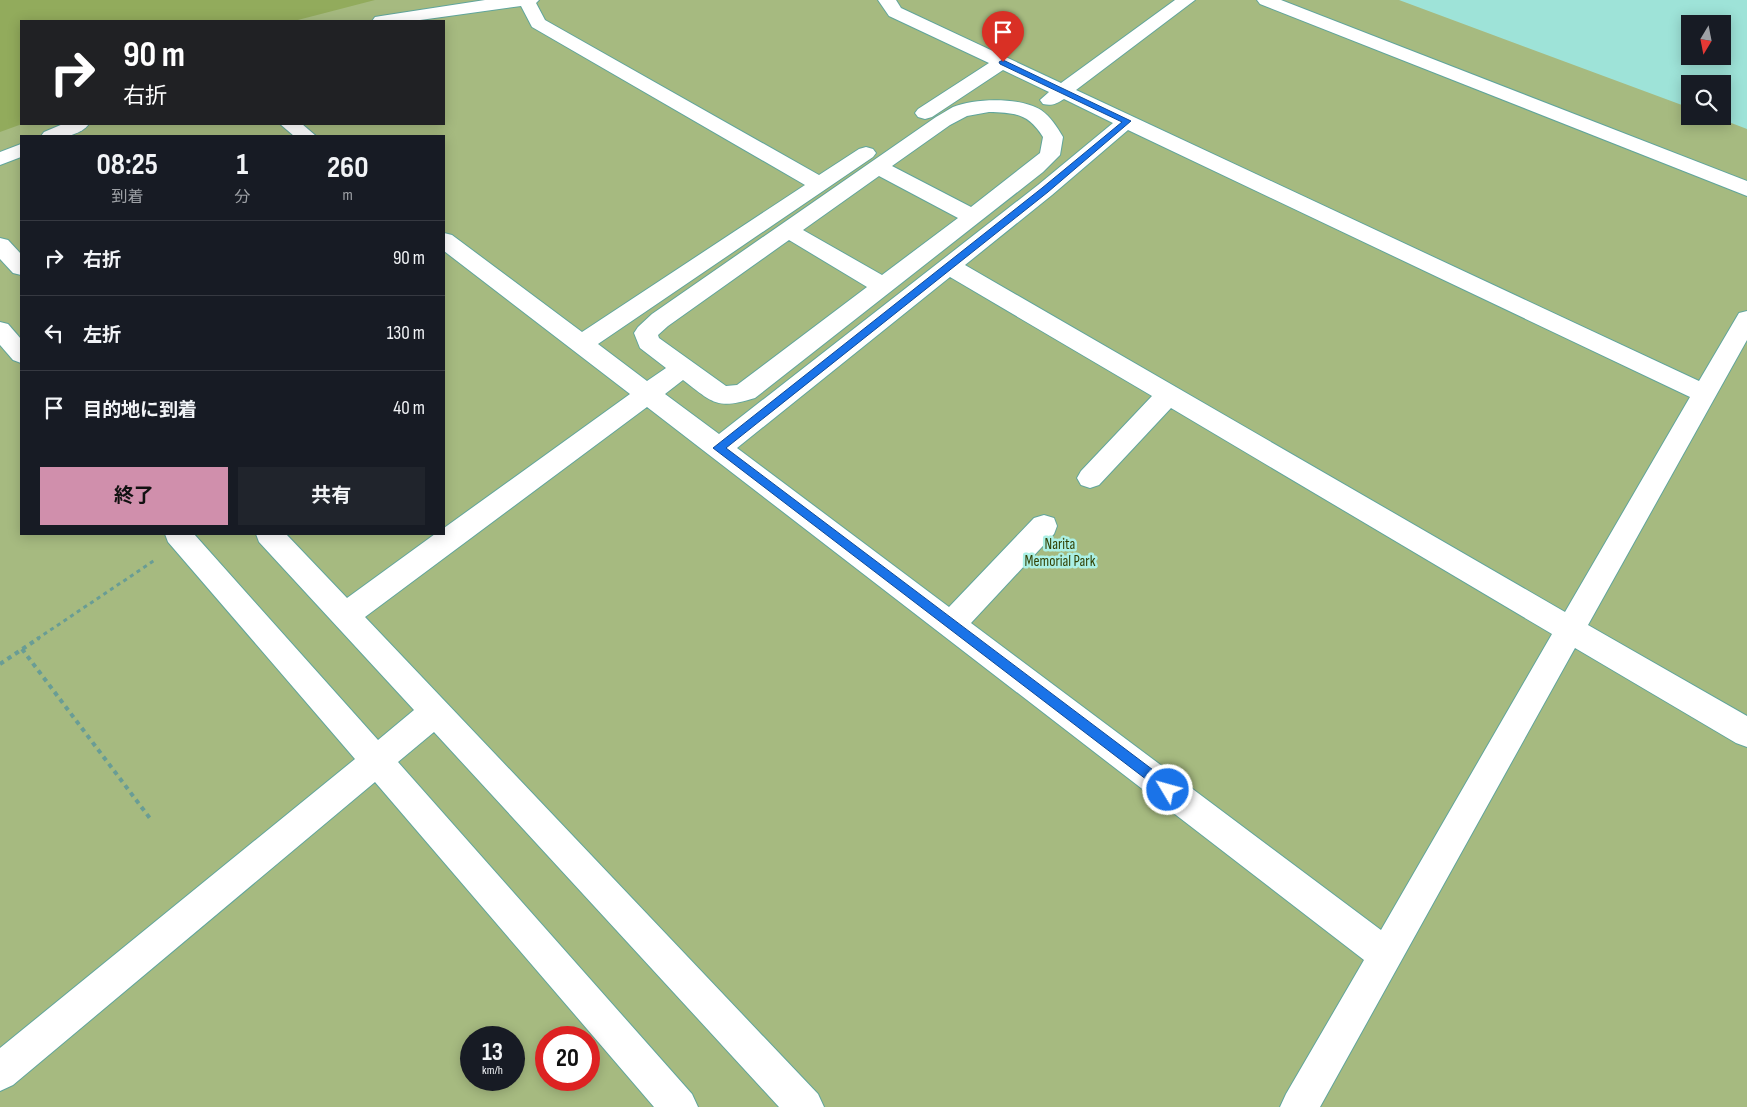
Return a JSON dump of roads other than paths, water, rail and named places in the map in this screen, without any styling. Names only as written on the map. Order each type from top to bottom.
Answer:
[{"type":"street","points":[[526,0],[538,23],[819,184]]},
{"type":"street","points":[[387,20],[530,0]]},
{"type":"street","points":[[887,0],[895,12],[1705,394]]},
{"type":"street","points":[[1033,112],[1186,0]]},
{"type":"street","points":[[1266,0],[1747,189]]},
{"type":"street","points":[[581,344],[1003,62]]},
{"type":"street","points":[[989,106],[1033,112],[1042,119],[1053,137],[1050,155],[1036,168],[746,392],[733,396],[720,395],[648,342],[646,333],[660,320],[878,167],[961,111],[989,106]]},
{"type":"street","points":[[718,448],[949,266],[1127,121]]},
{"type":"street","points":[[53,135],[77,125]]},
{"type":"street","points":[[291,125],[305,135]]},
{"type":"street","points":[[0,159],[20,150]]},
{"type":"street","points":[[878,167],[973,217]]},
{"type":"street","points":[[788,230],[883,286]]},
{"type":"street","points":[[445,241],[1386,955]]},
{"type":"street","points":[[0,245],[20,267]]},
{"type":"street","points":[[949,266],[1747,732]]},
{"type":"street","points":[[1299,1107],[1747,319]]},
{"type":"street","points":[[0,330],[20,353]]},
{"type":"street","points":[[345,614],[683,368]]},
{"type":"street","points":[[1090,478],[1169,394]]},
{"type":"street","points":[[951,625],[1044,526]]},
{"type":"street","points":[[179,535],[679,1107]]},
{"type":"street","points":[[270,535],[805,1107]]},
{"type":"street","points":[[0,1072],[435,712]]},
{"type":"park label","name":"Narita Memorial Park","points":[[1060,552]]}]
